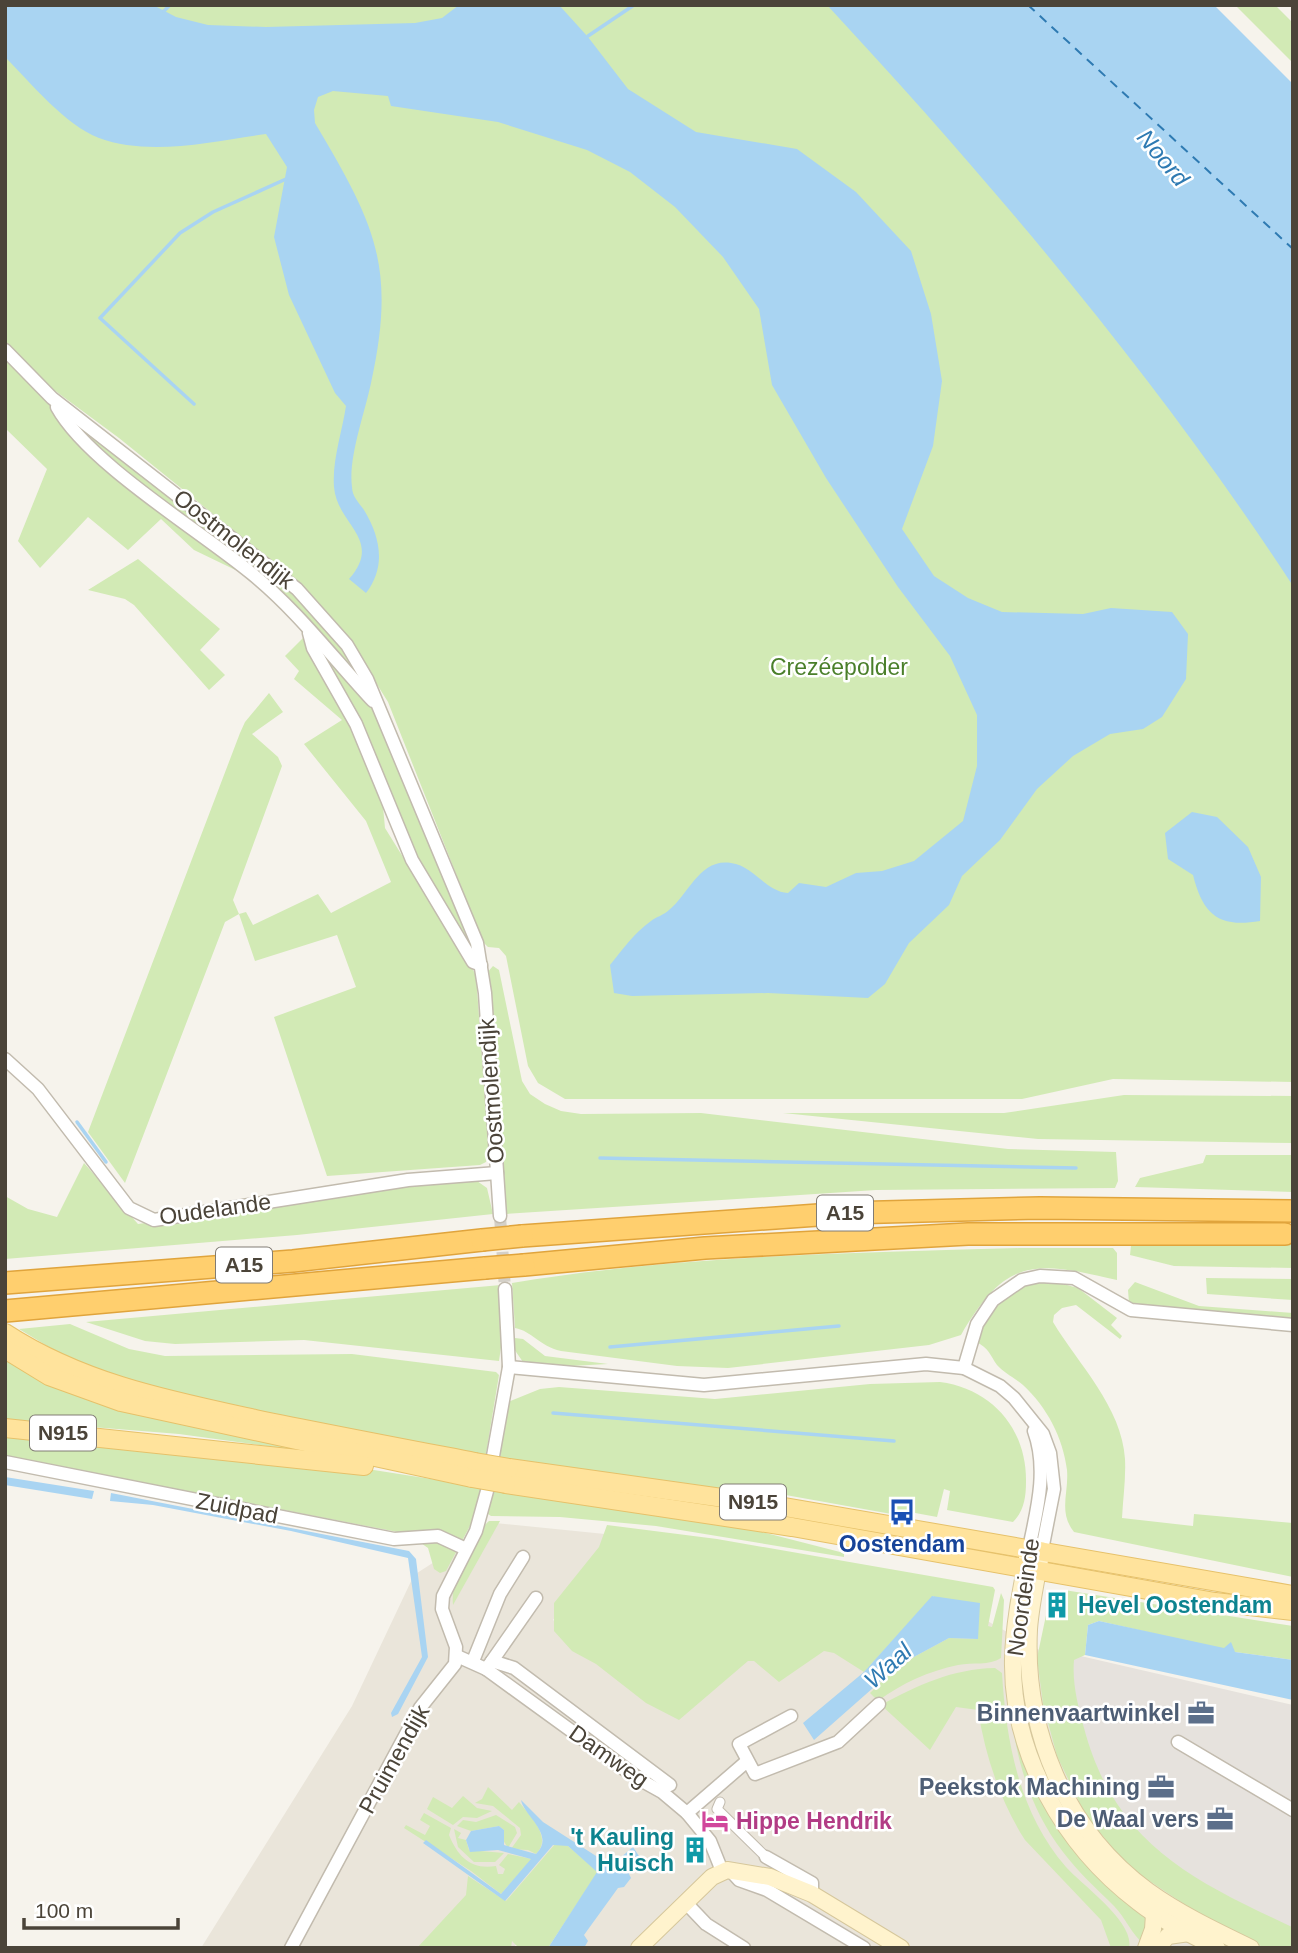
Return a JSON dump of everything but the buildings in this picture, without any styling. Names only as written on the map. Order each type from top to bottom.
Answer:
[{"type":"highway","name":"A15","points":[[5,1283],[280,1262],[522,1236],[846,1213],[1040,1208],[1293,1211]]},
{"type":"highway","name":"A15","points":[[5,1311],[705,1248],[968,1234],[1285,1234]]},
{"type":"highway","name":"A15","points":[[5,1323],[42,1320],[80,1305]]},
{"type":"main road","name":"N915","points":[[5,1333],[53,1361],[101,1382],[474,1470]]},
{"type":"main road","name":"N915","points":[[5,1349],[74,1387],[146,1409],[1215,1602],[1293,1611]]},
{"type":"main road","name":"N915","points":[[5,1428],[474,1470]]},
{"type":"main road","name":"N915","points":[[507,1476],[773,1504],[1293,1595]]},
{"type":"main road","name":"Noordeinde","points":[[1036,1549],[1032,1569],[1030,1679],[1044,1746],[1066,1797],[1099,1846],[1125,1873],[1177,1910],[1251,1948]]},
{"type":"main road","name":"Noordeinde","points":[[1032,1569],[1019,1597],[1013,1661],[1019,1714],[1031,1759],[1054,1808],[1086,1853],[1112,1881],[1154,1914],[1217,1948]]},
{"type":"main road","points":[[639,1948],[686,1903],[726,1870],[770,1877],[812,1894],[901,1948]]},
{"type":"main road","points":[[1146,1948],[1153,1929],[1154,1914]]},
{"type":"main road","points":[[1157,1948],[1168,1936],[1189,1933]]},
{"type":"street","name":"Oostmolendijk","points":[[5,351],[51,398],[297,589],[347,645],[382,710],[477,943],[481,965],[500,1216]]},
{"type":"street","name":"Oostmolendijk","points":[[51,398],[60,414],[94,450],[253,574],[382,710]]},
{"type":"street","name":"Oostmolendijk","points":[[308,629],[313,648],[356,724],[412,860],[473,962],[481,965]]},
{"type":"street","name":"Oudelande","points":[[5,1059],[38,1089],[129,1208],[144,1218],[154,1220],[408,1180],[497,1173]]},
{"type":"street","points":[[964,1368],[977,1324],[993,1300],[1022,1280],[1040,1276],[1074,1278],[1131,1310],[1293,1325]]},
{"type":"street","points":[[494,1456],[509,1367],[505,1289]]},
{"type":"street","name":"Noordeinde","points":[[509,1367],[704,1385],[926,1364],[964,1368],[1000,1386],[1043,1434],[1054,1469],[1054,1489],[1036,1549]]},
{"type":"street","name":"Zuidpad","points":[[5,1462],[394,1539],[438,1535],[466,1549]]},
{"type":"street","points":[[457,1656],[442,1609],[443,1596],[476,1531],[487,1491]]},
{"type":"street","points":[[473,1661],[500,1594],[523,1557]]},
{"type":"street","points":[[536,1598],[489,1665],[514,1668],[670,1785]]},
{"type":"street","name":"Damweg","points":[[457,1656],[489,1665],[635,1777],[662,1792],[687,1814],[710,1841],[726,1870]]},
{"type":"street","name":"Pruimendijk","points":[[291,1948],[420,1708],[451,1672],[457,1656]]},
{"type":"street","points":[[791,1716],[739,1744],[746,1762],[755,1774],[764,1773],[838,1742],[878,1704]]},
{"type":"street","points":[[1178,1742],[1293,1810]]},
{"type":"street","points":[[687,1814],[746,1762]]},
{"type":"street","points":[[720,1802],[716,1809],[766,1857],[812,1883],[812,1894]]},
{"type":"street","points":[[726,1870],[739,1880],[754,1885],[864,1948]]},
{"type":"street","points":[[686,1903],[706,1924],[744,1948]]},
{"type":"shaded area","points":[[495,1523],[615,1535],[553,1620],[679,1711],[752,1651],[811,1633],[973,1613],[1061,1662],[1131,1834],[1293,1935],[1293,1948],[555,1948],[597,1888],[587,1867],[513,1948],[201,1948],[352,1706],[414,1575]]},
{"type":"shaded area","points":[[1072,1654],[1293,1705],[1293,1931],[1163,1861],[1119,1809],[1087,1757],[1071,1674]]},
{"type":"green space","name":"Crezéepolder","points":[[5,5],[836,5],[1029,221],[1293,573],[1293,1082],[1113,1079],[1022,1099],[565,1099],[538,1083],[528,1066],[506,956],[499,948],[488,947],[483,942],[388,702],[350,641],[301,585],[119,438],[50,387],[5,344]]},
{"type":"green space","points":[[1235,5],[1275,5],[1293,23],[1293,63]]},
{"type":"green space","points":[[5,358],[108,467],[252,578],[194,550],[161,519],[128,550],[88,517],[40,568],[18,541],[47,469],[5,428]]},
{"type":"green space","points":[[72,419],[266,566],[328,627],[366,683],[293,616],[142,488]]},
{"type":"green space","points":[[138,559],[220,629],[200,650],[225,675],[209,690],[134,605],[125,599],[88,590]]},
{"type":"green space","points":[[304,637],[350,718],[382,796],[385,828],[476,975],[489,1153],[486,1162],[480,1165],[327,1176],[274,1017],[356,987],[337,935],[255,961],[239,914],[246,912],[253,925],[318,894],[331,913],[391,882],[366,821],[304,744],[342,720],[294,679],[299,671],[285,656]]},
{"type":"green space","points":[[317,643],[377,709],[474,950],[415,857]]},
{"type":"green space","points":[[269,693],[283,712],[252,734],[278,757],[282,766],[233,900],[239,914],[225,922],[125,1183],[88,1132],[240,733],[245,722]]},
{"type":"green space","points":[[493,966],[499,970],[522,1081],[530,1094],[561,1111],[581,1114],[701,1113],[1008,1149],[1116,1152],[1118,1181],[1115,1188],[876,1190],[506,1214],[486,974]]},
{"type":"green space","points":[[1124,1095],[1293,1096],[1293,1143],[1038,1139],[783,1113],[1004,1113]]},
{"type":"green space","points":[[1206,1155],[1293,1155],[1293,1192],[1135,1187],[1140,1178],[1203,1163]]},
{"type":"green space","points":[[84,1163],[138,1224],[453,1180],[477,1181],[487,1188],[493,1214],[297,1235],[5,1259],[5,1196],[28,1209],[57,1217]]},
{"type":"green space","points":[[1293,1244],[1293,1268],[1174,1266],[1130,1255],[1131,1246]]},
{"type":"green space","points":[[1022,1248],[1113,1248],[1117,1253],[1117,1280],[1064,1269],[1026,1271],[1009,1278],[993,1290],[961,1335],[929,1345],[728,1368],[677,1366],[561,1351],[515,1328],[512,1283],[639,1266],[702,1261]]},
{"type":"green space","points":[[1206,1278],[1293,1279],[1293,1300],[1207,1294]]},
{"type":"green space","points":[[1045,1279],[1078,1288],[1117,1318],[1111,1325],[1122,1336],[1120,1339],[1076,1305],[1062,1308],[1054,1315],[1053,1322],[1097,1387],[1116,1422],[1125,1459],[1122,1518],[1193,1526],[1194,1514],[1293,1523],[1293,1577],[1074,1532],[1066,1517],[1067,1470],[1058,1435],[1032,1394],[1000,1368],[987,1349],[976,1342],[988,1316],[1001,1300],[1018,1288]]},
{"type":"green space","points":[[1135,1282],[1199,1306],[1293,1313],[1293,1319],[1141,1307],[1129,1303],[1128,1290]]},
{"type":"green space","points":[[501,1285],[503,1333],[499,1361],[304,1340],[175,1344],[145,1341],[86,1322]]},
{"type":"green space","points":[[70,1324],[129,1349],[165,1356],[352,1354],[496,1372],[499,1375],[486,1454],[451,1454],[240,1413],[82,1367],[19,1329]]},
{"type":"green space","points":[[515,1338],[523,1339],[545,1356],[608,1364],[551,1367],[523,1362],[514,1349]]},
{"type":"green space","points":[[5,1357],[361,1459],[179,1434],[5,1420]]},
{"type":"green space","points":[[940,1382],[976,1393],[991,1403],[1013,1429],[1025,1463],[1026,1493],[1020,1513],[1013,1522],[947,1510],[950,1491],[944,1489],[937,1517],[899,1510],[897,1515],[753,1489],[718,1492],[539,1467],[500,1457],[508,1402],[540,1389],[559,1387],[715,1399],[870,1384]]},
{"type":"green space","points":[[5,1433],[361,1468],[482,1487],[471,1524],[446,1571],[440,1573],[434,1569],[428,1548],[408,1534],[5,1456]]},
{"type":"green space","points":[[492,1489],[746,1528],[844,1553],[844,1557],[656,1526],[560,1517],[491,1516],[488,1514]]},
{"type":"green space","points":[[489,1521],[500,1521],[453,1605],[458,1571],[468,1548]]},
{"type":"green space","points":[[607,1525],[717,1539],[993,1587],[995,1590],[988,1626],[992,1627],[1001,1593],[1004,1600],[1001,1658],[991,1662],[958,1665],[916,1678],[878,1701],[870,1693],[899,1665],[949,1638],[978,1639],[933,1596],[864,1672],[834,1653],[824,1651],[779,1682],[754,1661],[748,1661],[679,1720],[646,1703],[596,1664],[572,1651],[554,1631],[554,1603],[599,1547]]},
{"type":"green space","points":[[1064,1590],[1293,1626],[1293,1660],[1235,1652],[1099,1621],[1088,1625],[1085,1655],[1074,1660],[1074,1669],[1084,1728],[1098,1768],[1116,1801],[1137,1830],[1190,1874],[1292,1927],[1293,1948],[1265,1948],[1211,1922],[1139,1874],[1119,1856],[1085,1814],[1057,1756],[1043,1704],[1037,1658],[1049,1601],[1053,1595]]},
{"type":"green space","points":[[1010,1599],[1014,1600],[1014,1700],[1075,1851],[1088,1867],[1098,1871],[1144,1912],[1148,1921],[1144,1944],[1118,1910],[1063,1852],[1044,1824],[1030,1794],[1020,1763],[1010,1698]]},
{"type":"green space","points":[[995,1668],[1002,1673],[1007,1724],[1018,1775],[1037,1823],[1066,1867],[1116,1916],[1129,1938],[1129,1948],[1111,1948],[1101,1920],[1025,1840],[1008,1810],[995,1777],[978,1710],[956,1707],[930,1750],[881,1705],[936,1679],[964,1671]]},
{"type":"green space","points":[[488,1787],[512,1810],[519,1802],[534,1820],[542,1841],[536,1854],[528,1850],[511,1849],[521,1835],[520,1828],[493,1806],[475,1803],[482,1799]]},
{"type":"green space","points":[[463,1796],[477,1808],[492,1811],[477,1818],[463,1817],[453,1825],[427,1809],[433,1797],[452,1808]]},
{"type":"green space","points":[[424,1813],[451,1828],[449,1835],[457,1850],[473,1864],[496,1866],[498,1874],[503,1874],[505,1869],[499,1865],[508,1854],[532,1859],[501,1894],[471,1871],[404,1828],[406,1825],[425,1835],[430,1826],[420,1820]]},
{"type":"green space","points":[[496,1815],[515,1827],[517,1833],[508,1848],[503,1840],[504,1830],[499,1826],[471,1831],[457,1826],[463,1820],[476,1822]]},
{"type":"green space","points":[[454,1829],[461,1833],[458,1838],[466,1840],[469,1850],[504,1853],[495,1862],[474,1862],[458,1847]]},
{"type":"green space","points":[[556,1843],[568,1846],[598,1872],[548,1948],[519,1948],[512,1941],[511,1948],[417,1948],[466,1895],[468,1876],[506,1901]]},
{"type":"water","points":[[5,5],[153,5],[176,17],[208,25],[266,27],[415,23],[442,18],[459,5],[559,5],[628,89],[696,132],[797,149],[856,192],[911,251],[931,314],[942,381],[933,446],[902,529],[934,576],[968,598],[1002,612],[1083,614],[1111,608],[1172,612],[1188,634],[1186,679],[1162,717],[1143,729],[1110,734],[1073,756],[1037,789],[1000,840],[962,876],[949,905],[909,943],[885,984],[868,998],[768,993],[632,996],[614,993],[610,965],[639,931],[676,903],[703,871],[720,863],[739,865],[773,888],[788,893],[799,883],[826,887],[856,873],[882,871],[914,861],[963,821],[977,766],[977,715],[950,656],[898,587],[826,478],[772,385],[759,309],[723,257],[675,207],[630,172],[587,150],[498,122],[391,106],[388,96],[333,91],[318,97],[314,110],[315,123],[366,218],[380,275],[382,307],[378,342],[351,475],[353,493],[370,521],[379,552],[377,573],[366,593],[349,579],[359,565],[362,553],[356,532],[337,500],[334,487],[336,457],[346,406],[335,393],[289,295],[274,237],[287,167],[266,134],[161,147],[119,144],[86,132],[49,102],[5,57]]},
{"type":"water","name":"Noord","points":[[827,5],[1214,5],[1293,84],[1293,586],[1187,433],[1072,286],[952,143]]},
{"type":"water","points":[[1192,812],[1217,817],[1248,847],[1261,877],[1260,921],[1234,922],[1215,916],[1202,900],[1193,875],[1168,859],[1165,833]]},
{"type":"water","points":[[5,1477],[94,1491],[92,1499],[5,1485]]},
{"type":"water","points":[[111,1493],[409,1551],[416,1559],[428,1657],[398,1714],[392,1717],[391,1713],[422,1657],[408,1558],[291,1531],[153,1505],[110,1501]]},
{"type":"water","name":"Waal","points":[[932,1596],[980,1603],[978,1639],[949,1638],[899,1665],[814,1740],[803,1723],[864,1672]]},
{"type":"water","points":[[1099,1621],[1224,1648],[1231,1642],[1235,1652],[1293,1660],[1293,1700],[1085,1655],[1088,1625]]},
{"type":"water","points":[[521,1800],[543,1822],[607,1863],[614,1863],[633,1847],[641,1859],[629,1874],[631,1878],[624,1887],[618,1888],[584,1935],[588,1941],[584,1948],[548,1948],[597,1872],[568,1846],[553,1845],[505,1901],[423,1843],[426,1840],[501,1894],[531,1859],[498,1850],[470,1852],[466,1840],[471,1831],[499,1826],[504,1830],[504,1845],[536,1854],[543,1840]]},
{"type":"waterway","points":[[164,11],[170,5]]},
{"type":"waterway","points":[[588,36],[634,5]]},
{"type":"waterway","points":[[194,404],[100,318],[180,233],[213,212],[286,179]]},
{"type":"waterway","points":[[77,1122],[106,1162]]},
{"type":"waterway","points":[[600,1158],[1076,1168]]},
{"type":"waterway","points":[[610,1347],[839,1326]]},
{"type":"waterway","points":[[553,1413],[894,1441]]},
{"type":"ferry route","points":[[1028,5],[1293,249]]},
{"type":"tunnel","points":[[500,1216],[505,1289]]},
{"type":"place","name":"Oostendam","points":[[902,1512]]},
{"type":"place","name":"Hevel Oostendam","points":[[1057,1605]]},
{"type":"place","name":"Binnenvaartwinkel","points":[[1201,1713]]},
{"type":"place","name":"Peekstok Machining","points":[[1161,1787]]},
{"type":"place","name":"De Waal vers","points":[[1220,1819]]},
{"type":"place","name":"Hippe Hendrik","points":[[715,1821]]},
{"type":"place","name":"'t Kauling Huisch","points":[[695,1850]]}]
